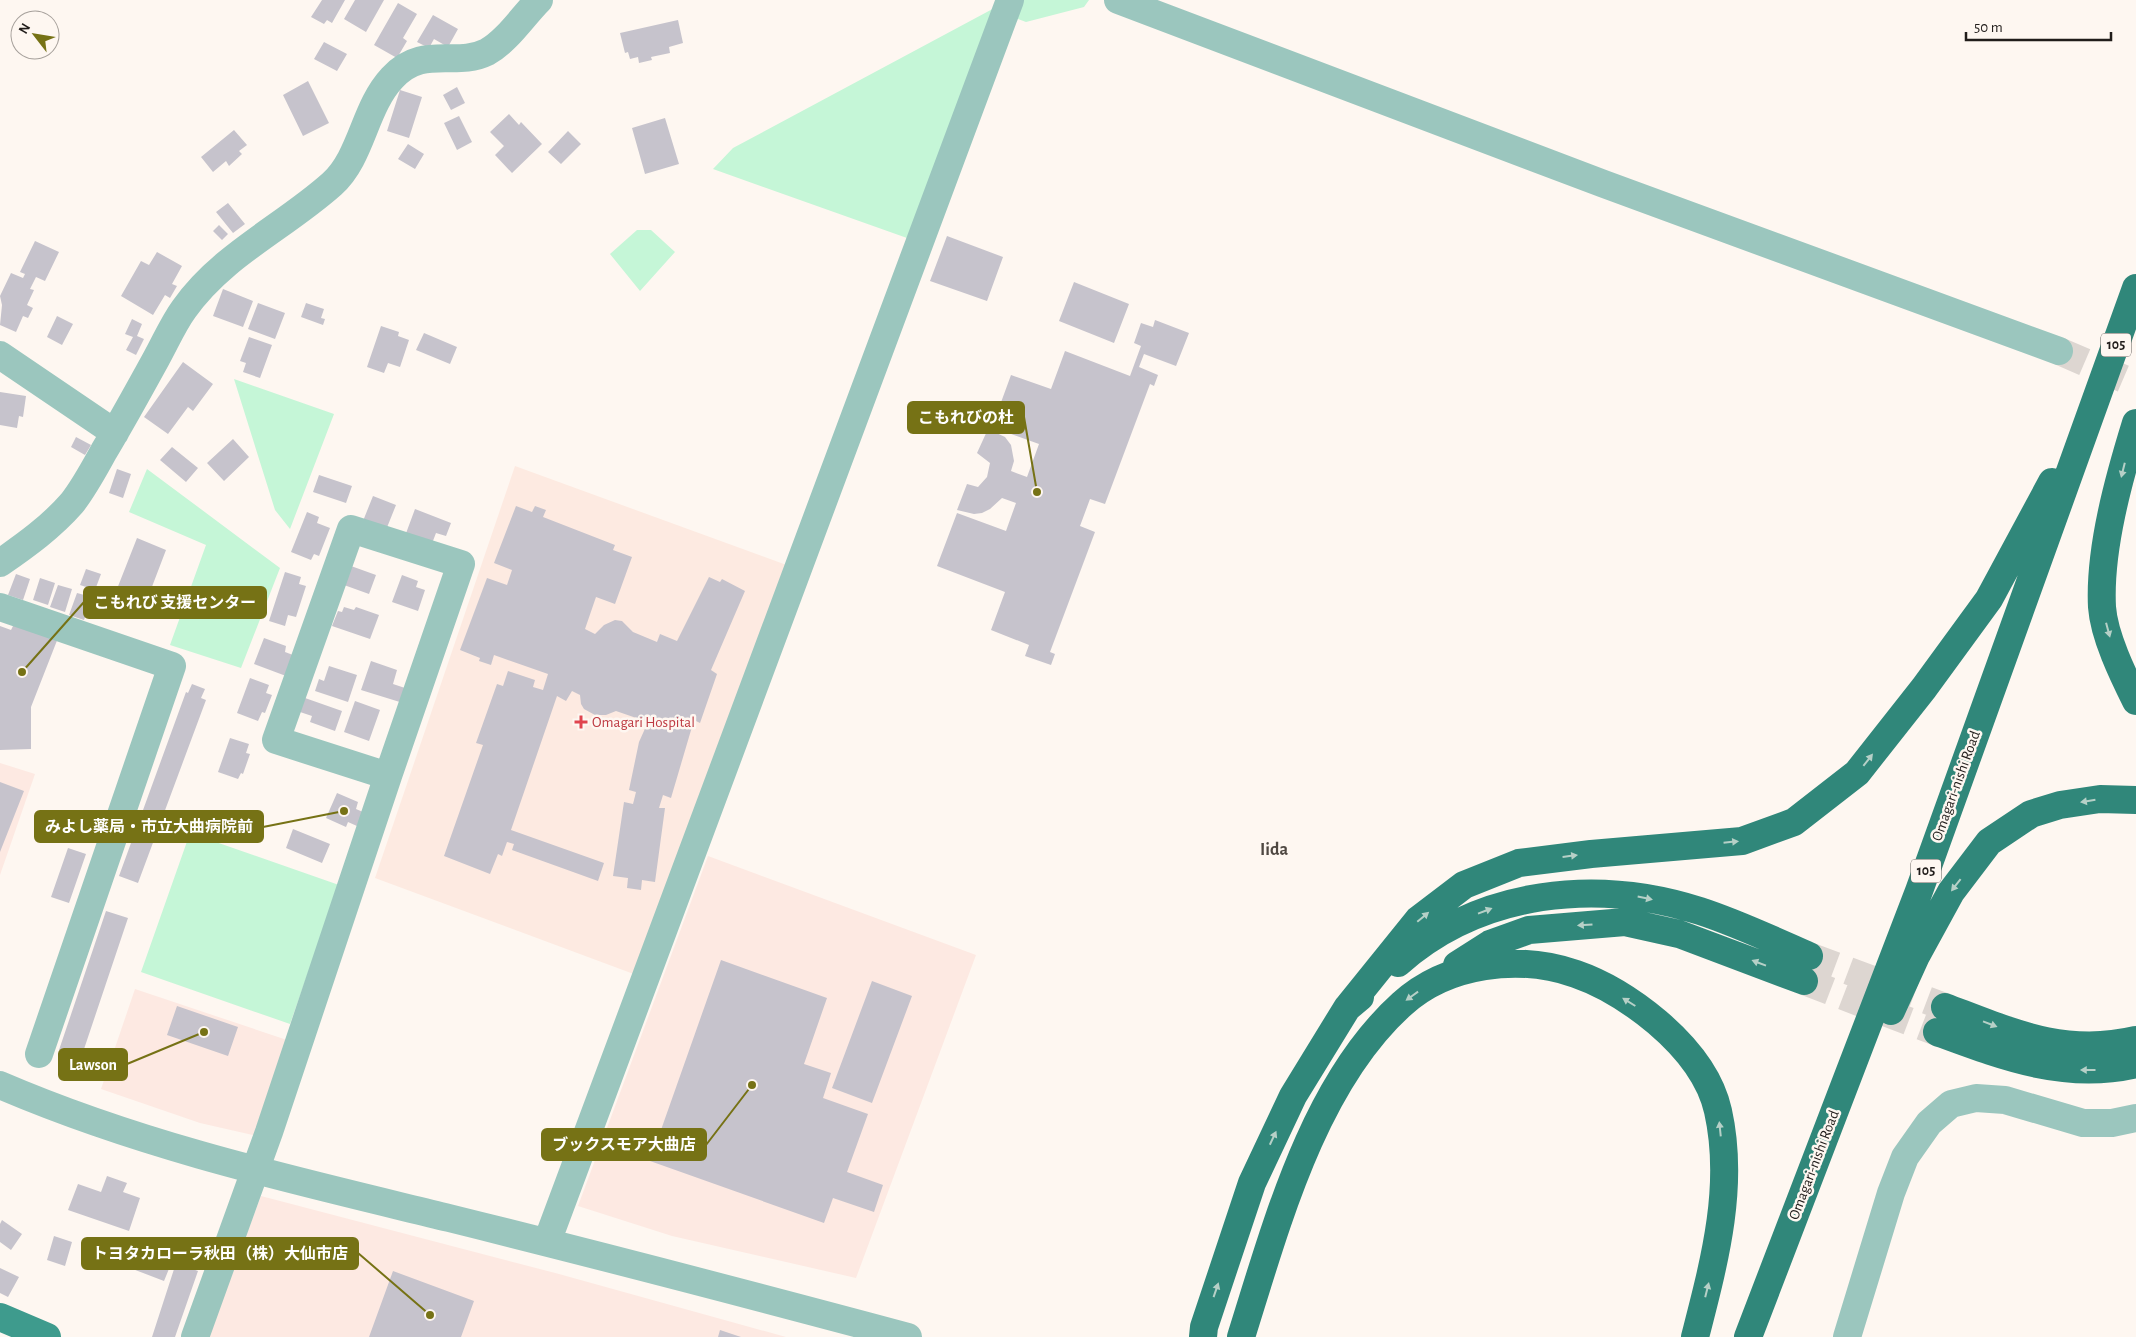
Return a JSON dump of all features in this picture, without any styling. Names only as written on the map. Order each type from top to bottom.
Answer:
[{"type":"highway","name":"Omagari-nishi Road","points":[[1750,1337],[1918,891],[2136,288]]},
{"type":"highway","points":[[1203,1337],[1204,1327],[1252,1183],[1293,1096],[1347,1008],[1418,920],[1464,885],[1519,863],[1591,854],[1742,841],[1794,822],[1857,773],[1924,688],[1989,599],[2096,402]]},
{"type":"highway","points":[[2136,423],[2107,536],[2102,608],[2116,662],[2136,701]]},
{"type":"highway","points":[[1750,1337],[1860,1077],[1916,956],[1951,892],[1990,842],[2032,814],[2060,805],[2100,799],[2136,800]]},
{"type":"highway","points":[[1241,1337],[1284,1200],[1328,1102],[1364,1043],[1402,1003],[1434,980],[1490,944],[1528,930],[1625,922],[1679,934],[1806,968],[1700,911],[1638,896],[1586,892],[1542,896],[1492,908],[1457,922],[1419,944],[1347,1008]]},
{"type":"highway","points":[[1434,980],[1485,965],[1511,964],[1575,973],[1610,989],[1643,1011],[1673,1036],[1702,1071],[1718,1110],[1725,1174],[1718,1248],[1695,1337]]},
{"type":"highway","points":[[2136,1040],[2105,1046],[2042,1042],[1941,1019],[1994,1053],[2039,1066],[2089,1071],[2136,1064]]},
{"type":"main road","points":[[0,1317],[47,1337]]},
{"type":"street","points":[[0,563],[47,529],[73,502],[183,310],[202,286],[230,260],[334,183],[348,163],[379,93],[393,76],[408,64],[430,58],[463,57],[486,52],[507,34],[538,0]]},
{"type":"street","points":[[548,1242],[1010,0]]},
{"type":"street","points":[[1118,0],[1604,184],[2060,351]]},
{"type":"street","points":[[0,355],[114,433]]},
{"type":"street","points":[[195,1337],[255,1170],[461,564],[351,529],[276,740],[388,776]]},
{"type":"street","points":[[0,607],[172,666],[39,1054]]},
{"type":"street","points":[[0,1085],[105,1127],[255,1170],[548,1242],[908,1337]]},
{"type":"street","points":[[1847,1337],[1891,1193],[1905,1157],[1929,1123],[1951,1104],[1976,1098],[2006,1100],[2082,1123],[2112,1123],[2136,1118]]},
{"type":"shaded area","name":"Omagari Hospital","points":[[515,466],[792,567],[639,976],[375,878]]},
{"type":"shaded area","points":[[0,763],[35,774],[0,875]]},
{"type":"shaded area","points":[[708,856],[976,955],[856,1278],[672,1236],[578,1206]]},
{"type":"shaded area","points":[[135,989],[287,1040],[257,1136],[200,1123],[101,1089]]},
{"type":"shaded area","points":[[261,1196],[559,1274],[786,1337],[208,1337]]},
{"type":"green space","points":[[1022,0],[1089,0],[1084,7],[1026,22],[1015,18]]},
{"type":"green space","points":[[1000,5],[907,238],[713,169],[733,148]]},
{"type":"green space","points":[[637,230],[651,230],[675,252],[640,291],[610,254]]},
{"type":"green space","points":[[234,379],[334,414],[290,529],[275,510]]},
{"type":"green space","points":[[147,469],[280,568],[241,668],[170,645],[206,545],[129,512]]},
{"type":"green space","points":[[190,833],[339,885],[290,1024],[141,972]]},
{"type":"building","points":[[322,0],[345,0],[332,23],[327,20],[324,24],[311,17]]},
{"type":"building","points":[[355,0],[384,0],[366,32],[344,19]]},
{"type":"building","points":[[398,3],[417,14],[403,38],[407,41],[397,58],[374,45]]},
{"type":"building","points":[[433,15],[458,29],[448,47],[434,39],[429,48],[417,42]]},
{"type":"building","points":[[678,20],[683,43],[669,47],[670,53],[651,57],[652,60],[639,63],[638,57],[630,59],[628,52],[625,53],[620,33]]},
{"type":"building","points":[[324,42],[347,54],[337,71],[314,59]]},
{"type":"building","points":[[308,81],[329,123],[303,136],[283,95]]},
{"type":"building","points":[[457,87],[465,103],[451,110],[443,95]]},
{"type":"building","points":[[400,90],[422,97],[409,138],[387,131]]},
{"type":"building","points":[[509,114],[519,125],[521,122],[542,144],[512,173],[495,155],[504,146],[490,132]]},
{"type":"building","points":[[459,116],[472,142],[457,150],[444,123]]},
{"type":"building","points":[[665,118],[679,164],[645,174],[632,128]]},
{"type":"building","points":[[234,130],[247,145],[239,151],[242,154],[229,166],[226,161],[213,172],[201,157]]},
{"type":"building","points":[[568,131],[581,144],[561,164],[548,152]]},
{"type":"building","points":[[408,144],[424,154],[415,169],[398,159]]},
{"type":"building","points":[[228,203],[245,224],[233,233],[216,212]]},
{"type":"building","points":[[219,225],[228,234],[222,240],[213,231]]},
{"type":"building","points":[[947,236],[1003,257],[987,301],[930,281]]},
{"type":"building","points":[[35,241],[59,252],[45,281],[36,277],[30,289],[34,290],[27,305],[33,308],[28,318],[23,316],[16,332],[0,325],[2,305],[0,296],[11,273],[23,278],[25,274],[20,272]]},
{"type":"building","points":[[157,252],[182,266],[172,284],[177,286],[170,298],[165,295],[153,315],[121,296],[141,261],[149,265]]},
{"type":"building","points":[[1074,282],[1129,304],[1114,343],[1059,321]]},
{"type":"building","points":[[223,289],[253,301],[243,327],[213,316]]},
{"type":"building","points":[[258,303],[285,313],[275,339],[248,329]]},
{"type":"building","points":[[306,303],[324,309],[321,318],[325,319],[323,325],[301,317]]},
{"type":"building","points":[[57,316],[73,324],[62,345],[47,337]]},
{"type":"building","points":[[132,319],[142,324],[137,336],[144,339],[136,355],[126,350],[133,337],[125,334]]},
{"type":"building","points":[[1155,320],[1189,333],[1176,366],[1144,354],[1139,367],[1158,375],[1154,386],[1150,384],[1105,504],[1090,499],[1080,526],[1095,532],[1050,652],[1055,654],[1051,665],[1025,656],[1029,645],[991,630],[1005,592],[937,566],[957,513],[1006,531],[1016,503],[1002,498],[990,509],[982,513],[974,514],[957,510],[967,484],[978,487],[987,477],[990,463],[977,453],[988,429],[1005,437],[1011,445],[1014,461],[1011,471],[1027,477],[1039,444],[992,427],[1011,375],[1051,389],[1065,351],[1130,376],[1141,346],[1134,343],[1141,323],[1153,327]]},
{"type":"building","points":[[381,326],[399,332],[398,336],[409,340],[400,367],[388,363],[384,373],[367,367]]},
{"type":"building","points":[[424,333],[457,347],[450,364],[416,350]]},
{"type":"building","points":[[249,337],[272,345],[260,378],[243,372],[246,363],[240,361]]},
{"type":"building","points":[[183,362],[213,384],[193,411],[188,407],[168,434],[144,417]]},
{"type":"building","points":[[0,392],[26,396],[23,417],[19,416],[17,428],[0,425]]},
{"type":"building","points":[[76,437],[91,445],[85,455],[71,447]]},
{"type":"building","points":[[233,439],[249,457],[224,481],[207,463]]},
{"type":"building","points":[[172,447],[198,468],[186,482],[160,460]]},
{"type":"building","points":[[117,469],[131,474],[123,498],[109,493]]},
{"type":"building","points":[[319,475],[352,486],[346,503],[313,492]]},
{"type":"building","points":[[373,496],[396,505],[386,530],[363,521]]},
{"type":"building","points":[[516,506],[532,512],[535,506],[546,510],[543,517],[615,545],[613,550],[632,557],[615,604],[596,597],[585,629],[595,634],[604,625],[615,620],[622,621],[633,632],[657,642],[660,634],[677,641],[709,577],[720,582],[722,579],[745,591],[711,670],[717,674],[700,723],[694,720],[671,798],[663,795],[659,808],[665,808],[655,882],[642,880],[641,890],[627,888],[628,878],[613,876],[624,802],[633,804],[636,792],[629,790],[639,742],[648,722],[616,711],[606,715],[595,715],[584,709],[581,704],[580,695],[572,691],[566,701],[557,696],[511,830],[604,863],[598,881],[512,850],[514,844],[507,842],[502,856],[498,854],[490,874],[444,856],[483,745],[476,743],[497,684],[503,686],[508,671],[535,680],[533,687],[543,690],[548,674],[494,655],[491,665],[479,661],[480,658],[460,650],[487,578],[507,585],[512,570],[494,563]]},
{"type":"building","points":[[415,509],[451,523],[446,536],[436,533],[431,546],[405,536]]},
{"type":"building","points":[[307,512],[319,517],[317,523],[330,528],[319,556],[314,554],[311,560],[291,552]]},
{"type":"building","points":[[137,538],[166,550],[145,605],[115,594]]},
{"type":"building","points":[[351,566],[376,575],[369,594],[344,585]]},
{"type":"building","points":[[86,569],[101,574],[95,590],[80,585]]},
{"type":"building","points":[[285,572],[301,577],[299,584],[306,586],[296,617],[288,615],[285,626],[269,621]]},
{"type":"building","points":[[16,574],[30,579],[23,600],[8,595]]},
{"type":"building","points":[[402,575],[418,581],[416,587],[425,590],[418,611],[392,602]]},
{"type":"building","points":[[40,578],[55,583],[48,605],[33,600]]},
{"type":"building","points":[[58,585],[72,589],[65,612],[50,607]]},
{"type":"building","points":[[77,593],[92,597],[84,620],[69,615]]},
{"type":"building","points":[[344,607],[354,610],[356,607],[379,615],[370,639],[332,626],[338,611],[342,612]]},
{"type":"building","points":[[16,620],[58,638],[31,707],[31,749],[0,750],[0,626],[11,630]]},
{"type":"building","points":[[264,638],[286,646],[285,652],[293,655],[286,676],[254,664]]},
{"type":"building","points":[[371,661],[397,670],[393,684],[408,689],[403,703],[361,690]]},
{"type":"building","points":[[329,666],[357,675],[348,702],[315,691],[319,679],[324,681]]},
{"type":"building","points":[[250,678],[269,685],[266,693],[272,695],[265,713],[262,712],[258,721],[237,713]]},
{"type":"building","points":[[192,684],[205,689],[201,698],[206,700],[138,883],[119,876],[186,692],[188,693]]},
{"type":"building","points":[[305,698],[342,711],[335,731],[310,722],[312,716],[300,712]]},
{"type":"building","points":[[355,701],[380,710],[369,741],[344,732]]},
{"type":"building","points":[[230,738],[249,744],[246,753],[250,754],[243,774],[241,773],[238,779],[218,772]]},
{"type":"building","points":[[0,782],[24,791],[0,852]]},
{"type":"building","points":[[337,793],[358,802],[356,809],[363,812],[357,826],[348,822],[346,827],[326,818]]},
{"type":"building","points":[[293,829],[330,844],[322,863],[286,848]]},
{"type":"building","points":[[68,848],[86,854],[69,903],[51,897]]},
{"type":"building","points":[[106,911],[128,918],[81,1058],[59,1050]]},
{"type":"building","points":[[721,960],[827,998],[804,1064],[831,1073],[823,1098],[868,1114],[847,1172],[883,1185],[874,1212],[833,1198],[824,1223],[650,1161]]},
{"type":"building","points":[[872,981],[912,996],[872,1103],[832,1088]]},
{"type":"building","points":[[177,1006],[238,1027],[228,1056],[167,1035]]},
{"type":"building","points":[[107,1176],[127,1183],[123,1192],[140,1198],[129,1231],[68,1210],[78,1184],[101,1192]]},
{"type":"building","points":[[2,1220],[22,1234],[11,1250],[0,1242],[0,1224]]},
{"type":"building","points":[[54,1236],[72,1242],[65,1266],[47,1260]]},
{"type":"building","points":[[126,1240],[173,1259],[164,1281],[117,1263]]},
{"type":"building","points":[[176,1263],[198,1271],[175,1337],[152,1337]]},
{"type":"building","points":[[0,1268],[19,1277],[8,1297],[0,1293]]},
{"type":"building","points":[[393,1271],[474,1301],[461,1337],[369,1337]]},
{"type":"building","points":[[720,1330],[741,1337],[718,1337]]},
{"type":"tunnel","points":[[2059,351],[2136,384]]},
{"type":"tunnel","points":[[1809,956],[1945,1007]]},
{"type":"tunnel","points":[[1804,981],[1937,1032]]},
{"type":"place","name":"こもれびの杜","points":[[1037,492]]},
{"type":"place","name":"こもれび 支援センター","points":[[22,672]]},
{"type":"place","name":"Omagari Hospital","points":[[581,722]]},
{"type":"place","name":"みよし薬局・市立大曲病院前","points":[[344,811]]},
{"type":"place","name":"Lawson","points":[[204,1032]]},
{"type":"place","name":"ブックスモア大曲店","points":[[752,1085]]},
{"type":"place","name":"トヨタカローラ秋田（株）大仙市店","points":[[430,1315]]},
{"type":"district","name":"Iida","points":[[1274,850]]}]
